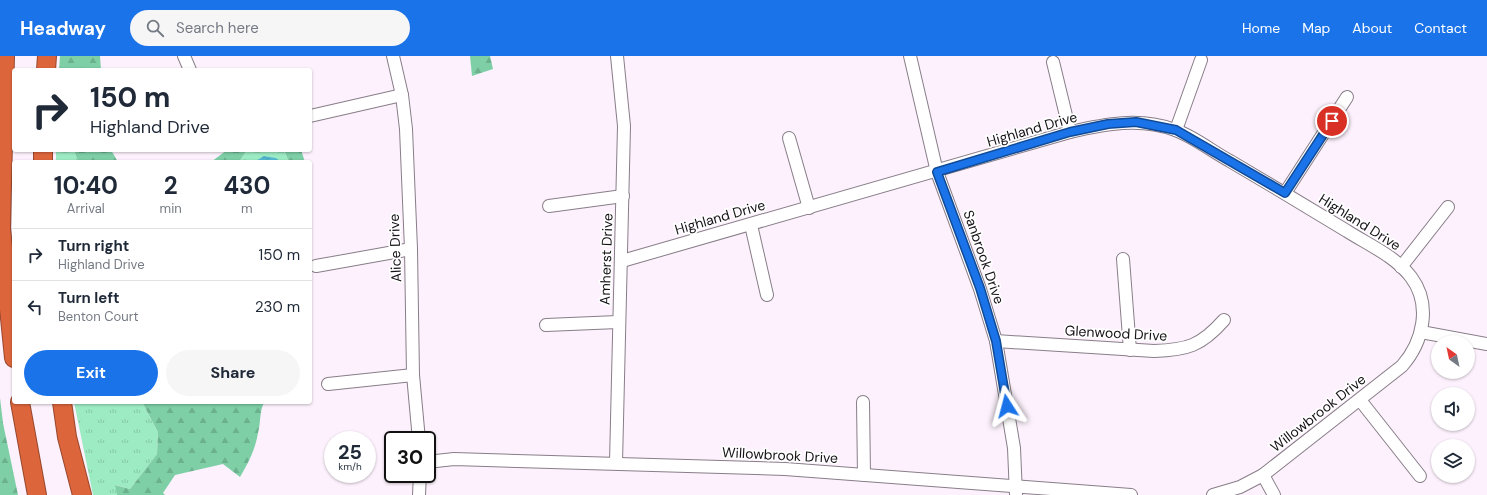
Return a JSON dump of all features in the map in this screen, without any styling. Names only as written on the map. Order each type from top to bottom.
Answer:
[{"type":"highway","points":[[5,56],[1,228],[12,338]]},
{"type":"highway","points":[[46,68],[47,56]]},
{"type":"highway","points":[[20,404],[37,495]]},
{"type":"highway","points":[[62,404],[67,437],[82,495]]},
{"type":"street","points":[[184,56],[189,68]]},
{"type":"street","name":"Alice Drive","points":[[393,56],[402,95],[406,129],[411,249],[413,375],[418,431]]},
{"type":"street","name":"Amherst Drive","points":[[616,463],[618,322],[622,261],[624,126],[617,56]]},
{"type":"street","name":"Sanbrook Drive","points":[[910,56],[937,172],[980,288],[996,341],[1014,448],[1016,491]]},
{"type":"street","points":[[1176,130],[1202,60]]},
{"type":"street","points":[[1054,62],[1070,132]]},
{"type":"street","points":[[312,116],[402,95]]},
{"type":"street","points":[[1285,193],[1347,97]]},
{"type":"street","name":"Highland Drive","points":[[622,261],[937,172],[1070,132],[1108,124],[1136,122],[1176,130],[1285,193],[1395,260],[1411,278],[1419,293],[1423,318],[1421,332]]},
{"type":"street","points":[[789,138],[808,208]]},
{"type":"street","points":[[549,206],[623,196]]},
{"type":"street","points":[[1401,267],[1448,207]]},
{"type":"street","points":[[751,225],[766,295]]},
{"type":"street","points":[[316,266],[411,249]]},
{"type":"street","points":[[1123,259],[1130,350]]},
{"type":"street","name":"Glenwood Drive","points":[[996,341],[1130,350],[1176,351],[1190,347],[1214,332],[1224,320]]},
{"type":"street","points":[[546,325],[618,322]]},
{"type":"street","points":[[1421,332],[1487,344]]},
{"type":"street","name":"Willowbrook Drive","points":[[1213,495],[1240,487],[1263,475],[1360,400],[1402,366],[1414,350],[1421,332]]},
{"type":"street","points":[[328,384],[413,375]]},
{"type":"street","points":[[1360,400],[1420,476]]},
{"type":"street","points":[[863,402],[864,475]]},
{"type":"street","name":"Willowbrook Drive","points":[[436,461],[454,459],[785,469],[864,475],[1016,491],[1131,495]]},
{"type":"street","points":[[1263,475],[1274,495]]},
{"type":"street","points":[[419,495],[420,483]]},
{"type":"green space","points":[[60,56],[100,56],[101,68],[59,68]]},
{"type":"green space","points":[[470,56],[490,56],[493,69],[472,76]]},
{"type":"green space","points":[[56,152],[75,152],[77,160],[56,160]]},
{"type":"green space","points":[[75,152],[112,152],[117,160],[77,160]]},
{"type":"green space","points":[[224,152],[246,152],[240,160],[214,160]]},
{"type":"green space","points":[[246,152],[285,152],[288,160],[240,160]]},
{"type":"green space","points":[[285,152],[302,152],[304,160],[288,160]]},
{"type":"green space","points":[[0,398],[3,423],[18,495],[0,495]]},
{"type":"green space","points":[[74,404],[143,404],[158,432],[157,454],[130,489],[116,485],[117,495],[93,495]]},
{"type":"green space","points":[[143,404],[263,404],[255,445],[249,461],[240,477],[223,464],[175,475],[163,493],[165,495],[117,495],[115,485],[130,489],[157,454],[158,432]]},
{"type":"water","points":[[264,156],[276,158],[278,160],[257,160]]},
{"type":"route","points":[[1007,406],[996,341],[980,288],[937,172],[1070,132],[1108,124],[1136,122],[1176,130],[1285,193],[1332,121]]}]
